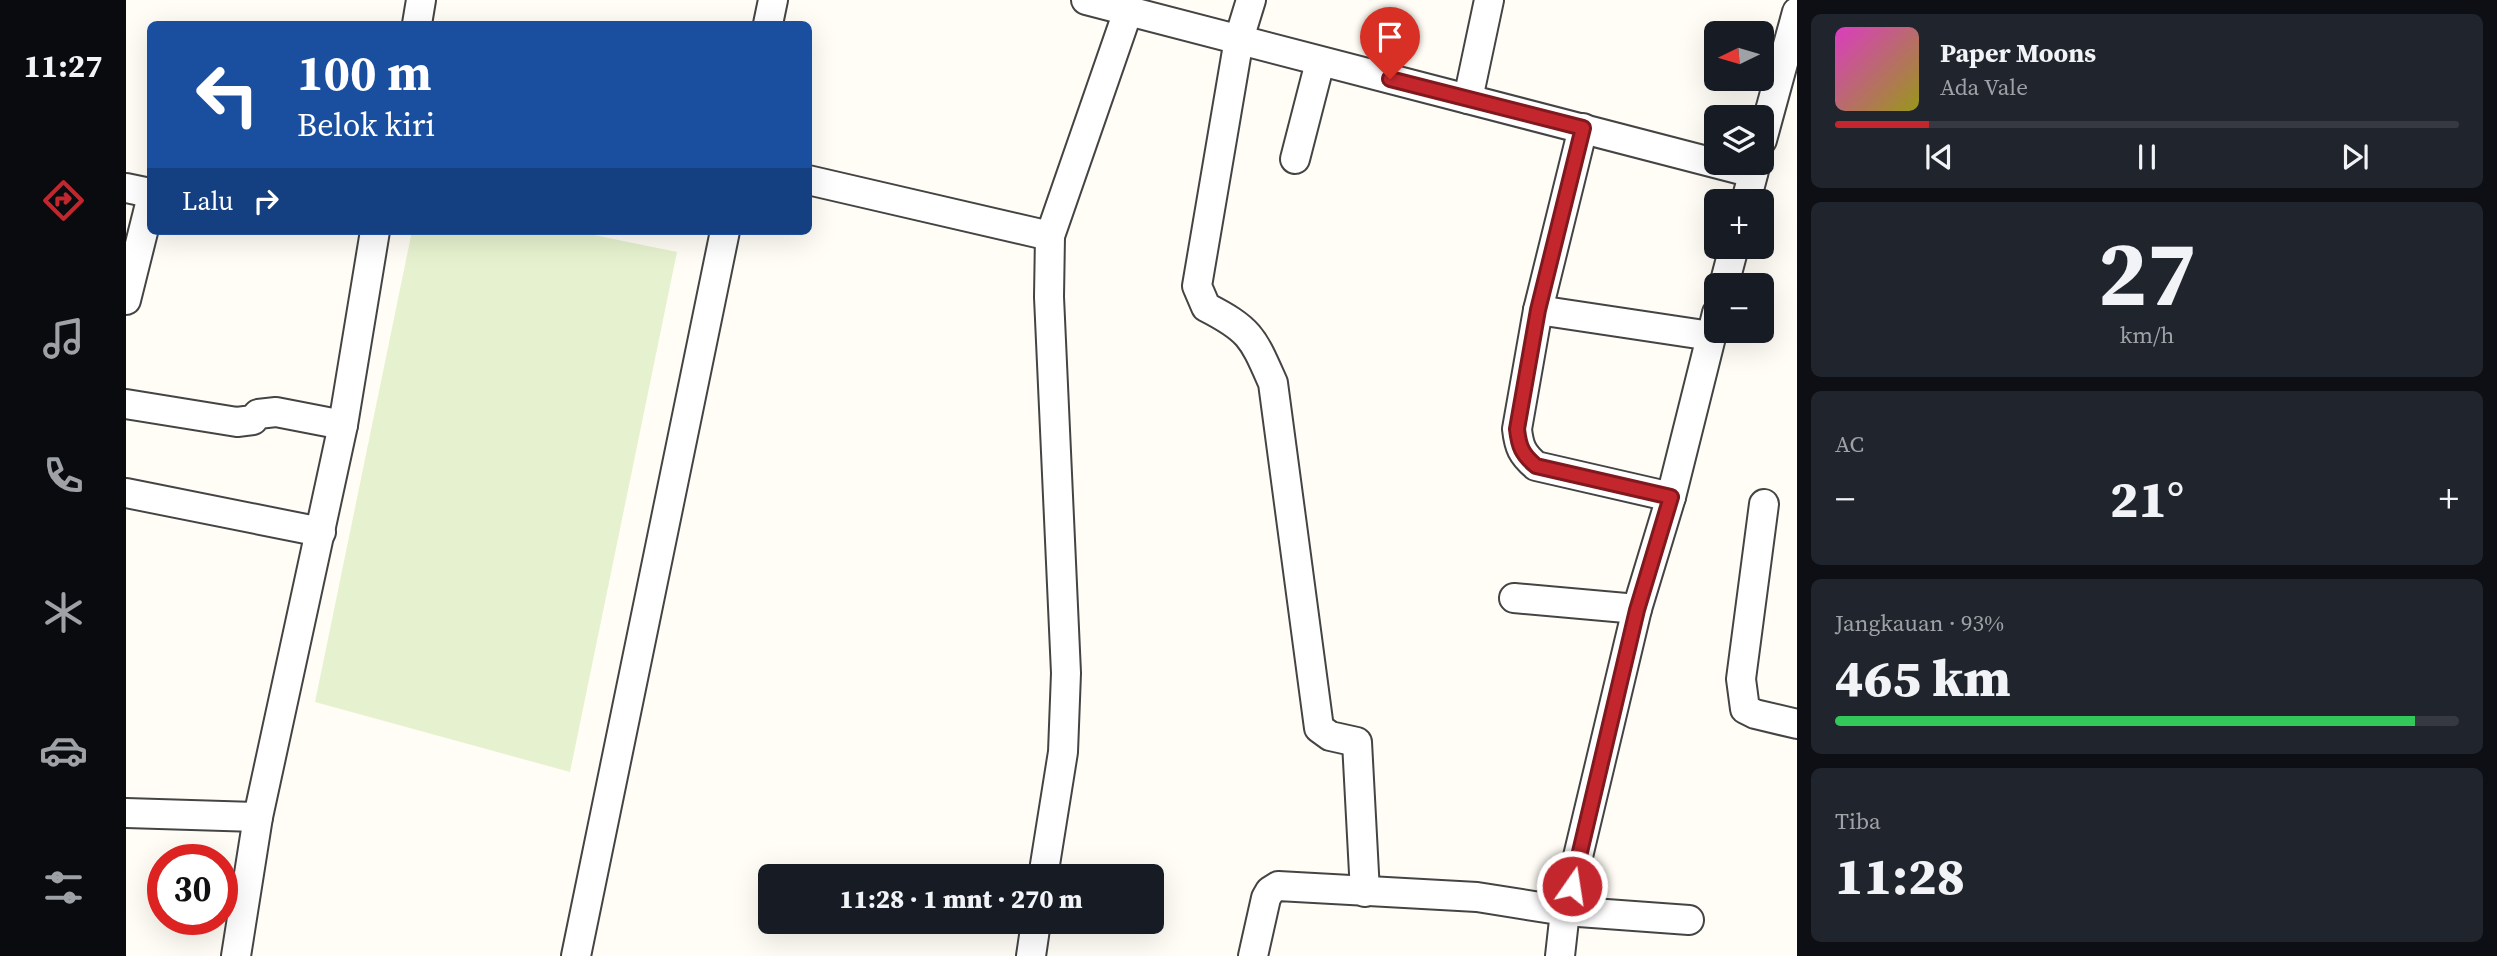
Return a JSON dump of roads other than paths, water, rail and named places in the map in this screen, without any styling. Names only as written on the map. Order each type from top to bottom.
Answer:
[{"type":"street","points":[[417,21],[421,0]]},
{"type":"street","points":[[769,21],[773,0]]},
{"type":"street","points":[[1251,0],[1239,39],[1197,286],[1206,307],[1231,320],[1253,339],[1273,383],[1320,729],[1330,736],[1357,742],[1365,891]]},
{"type":"street","points":[[1468,99],[1489,0]]},
{"type":"street","points":[[1045,864],[1063,752],[1066,673],[1049,297],[1051,236],[1108,4],[1320,62],[1704,156]]},
{"type":"street","points":[[1772,105],[1797,12]]},
{"type":"street","points":[[1295,159],[1320,62]]},
{"type":"street","points":[[1583,128],[1538,310],[1517,429],[1519,447],[1523,455],[1536,466],[1671,497]]},
{"type":"street","points":[[812,181],[1051,236]]},
{"type":"street","points":[[126,188],[147,192]]},
{"type":"street","points":[[126,300],[147,216]]},
{"type":"street","points":[[236,956],[258,817],[343,425],[374,235]]},
{"type":"street","points":[[576,956],[723,235]]},
{"type":"street","points":[[1538,310],[1704,323]]},
{"type":"street","points":[[1560,956],[1565,911],[1637,610],[1671,497],[1709,343]]},
{"type":"street","points":[[126,404],[237,422],[253,420],[258,414],[276,412],[343,425]]},
{"type":"street","points":[[126,493],[321,532]]},
{"type":"street","points":[[1764,503],[1741,679],[1742,697],[1745,709],[1797,724]]},
{"type":"street","points":[[1514,598],[1637,610]]},
{"type":"street","points":[[126,813],[258,817]]},
{"type":"street","points":[[1253,956],[1266,898],[1270,891],[1279,886],[1477,897],[1565,911],[1689,920]]},
{"type":"street","points":[[1031,956],[1034,934]]}]
